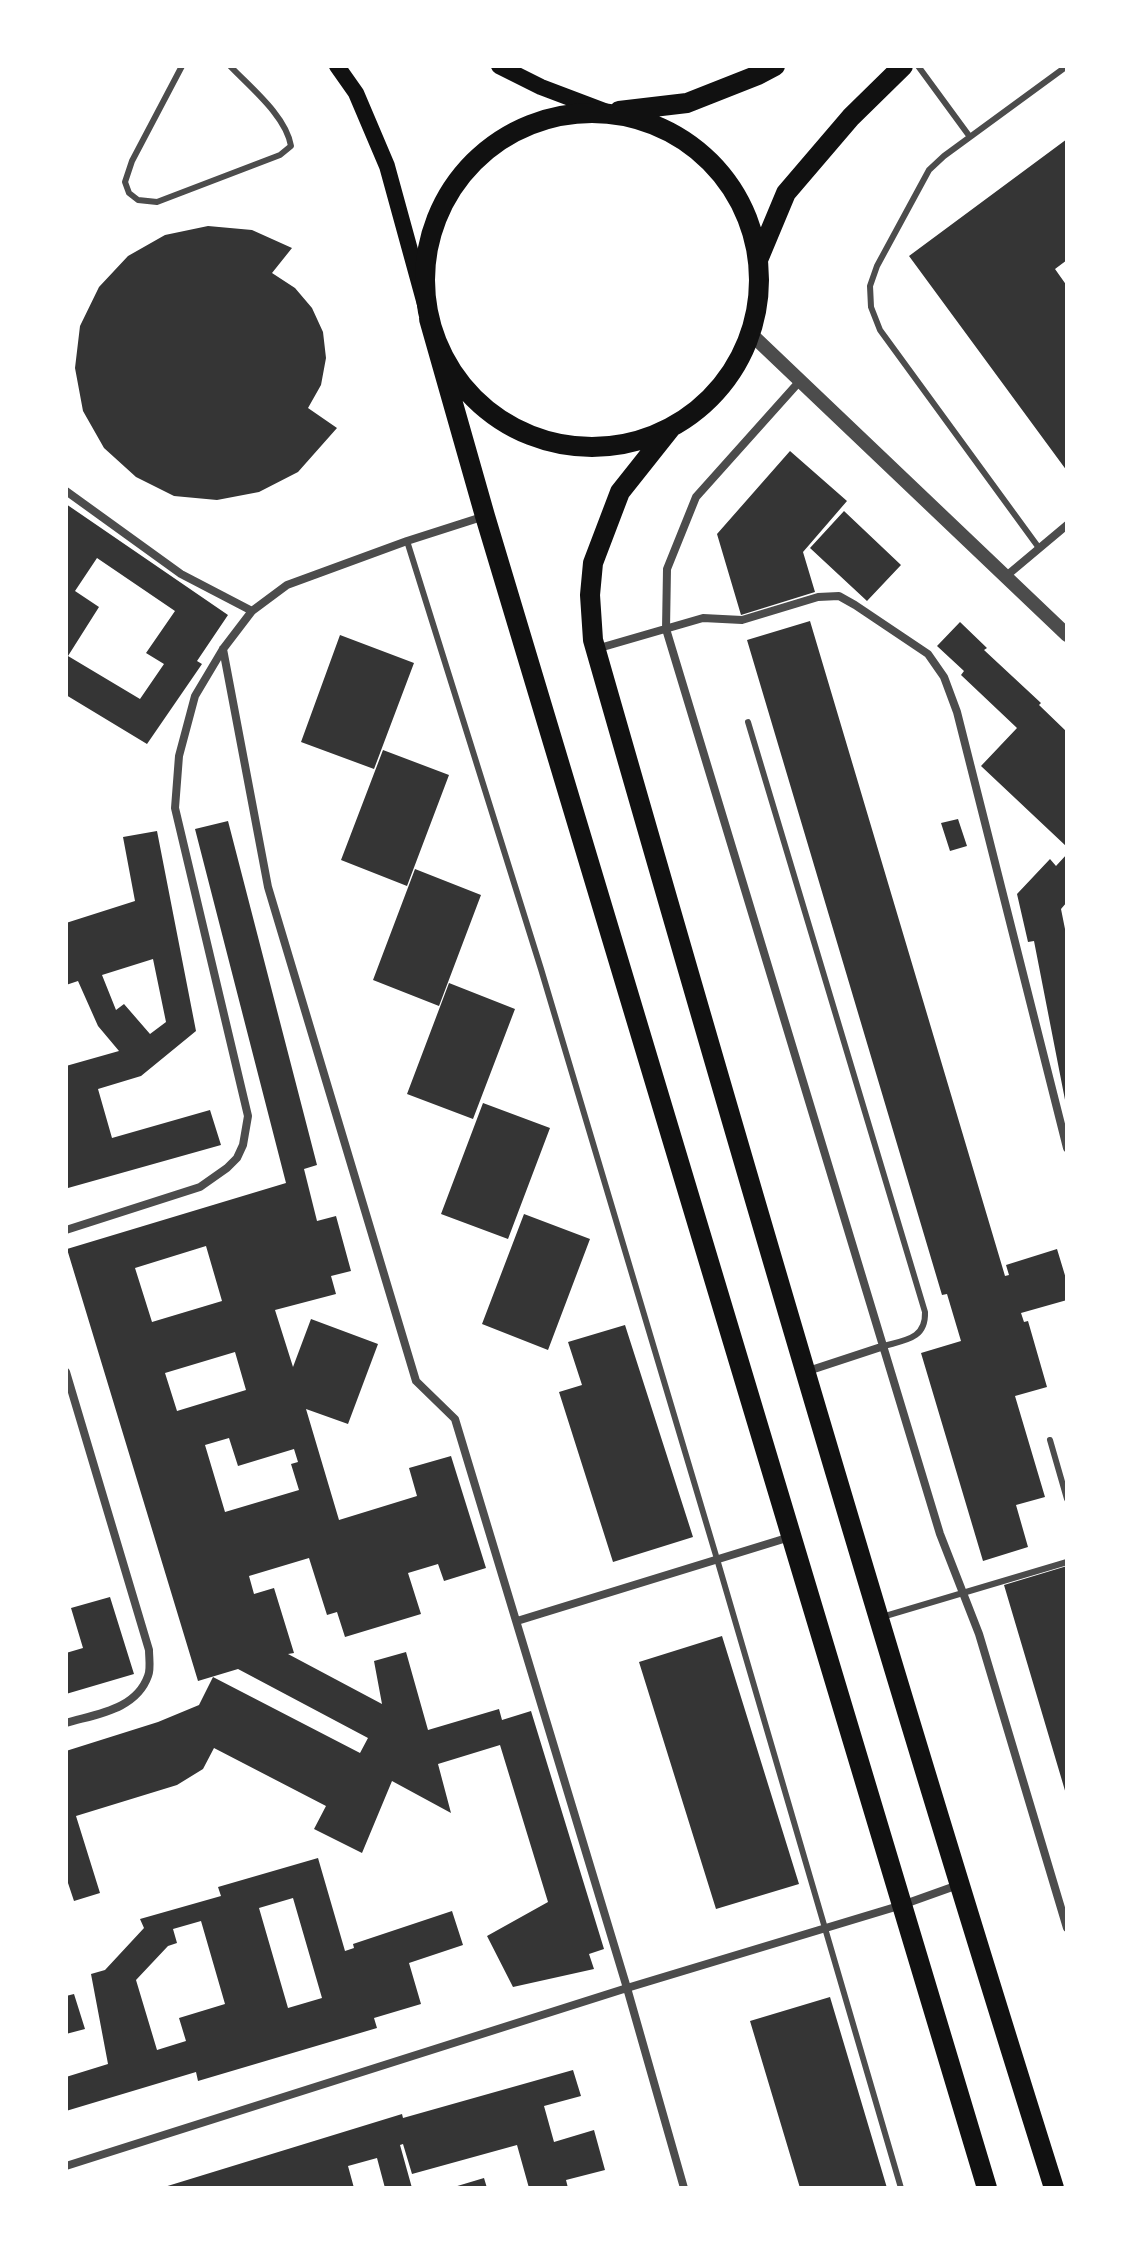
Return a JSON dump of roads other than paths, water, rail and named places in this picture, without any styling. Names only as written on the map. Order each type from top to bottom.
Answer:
[{"type":"main road","points":[[337,66],[356,93],[387,166],[485,516],[987,2188]]},
{"type":"main road","points":[[499,66],[541,87],[607,112],[662,127],[709,159],[742,205],[758,260],[759,297],[751,334],[735,368],[707,403],[670,429],[622,446],[571,447],[522,433],[480,405],[448,366],[429,319],[425,266],[437,215],[465,170],[505,136],[554,116],[607,112],[687,103],[775,66]]},
{"type":"main road","points":[[758,260],[786,193],[851,117],[903,66]]},
{"type":"main road","points":[[670,429],[620,492],[593,563],[590,595],[593,640],[878,1618],[1054,2188]]},
{"type":"street","points":[[751,334],[1067,635]]},
{"type":"street","points":[[799,382],[696,497],[667,569],[666,629],[940,1534],[979,1634],[1067,1928]]},
{"type":"street","points":[[66,491],[181,574],[252,611]]},
{"type":"street","points":[[66,1230],[200,1187],[227,1168],[237,1158],[243,1145],[248,1116],[175,808],[179,756],[195,696],[223,649],[252,611],[287,585],[485,516]]},
{"type":"street","points":[[1004,577],[1067,525]]},
{"type":"street","points":[[596,650],[703,618],[742,620],[818,597],[839,596],[928,654],[944,677],[957,712],[1067,1148]]},
{"type":"street","points":[[223,649],[268,887],[416,1381],[455,1419],[627,1988],[684,2188]]},
{"type":"street","points":[[805,1372],[884,1346]]},
{"type":"street","points":[[66,1372],[149,1650],[149,1675],[138,1694],[122,1706],[66,1723]]},
{"type":"street","points":[[517,1621],[790,1537]]},
{"type":"street","points":[[66,2166],[627,1988],[824,1930],[958,1885]]},
{"type":"lane","points":[[182,66],[132,161],[125,182],[129,193],[138,200],[157,202],[280,155],[291,146],[289,134],[280,120],[230,66]]},
{"type":"lane","points":[[918,66],[970,137]]},
{"type":"lane","points":[[1039,548],[880,330],[871,307],[870,286],[877,266],[929,170],[1067,66]]},
{"type":"lane","points":[[407,541],[541,969],[901,2188]]},
{"type":"lane","points":[[748,722],[925,1312],[925,1323],[920,1333],[884,1346]]},
{"type":"lane","points":[[1050,1440],[1067,1499]]},
{"type":"lane","points":[[878,1618],[1067,1562]]}]
